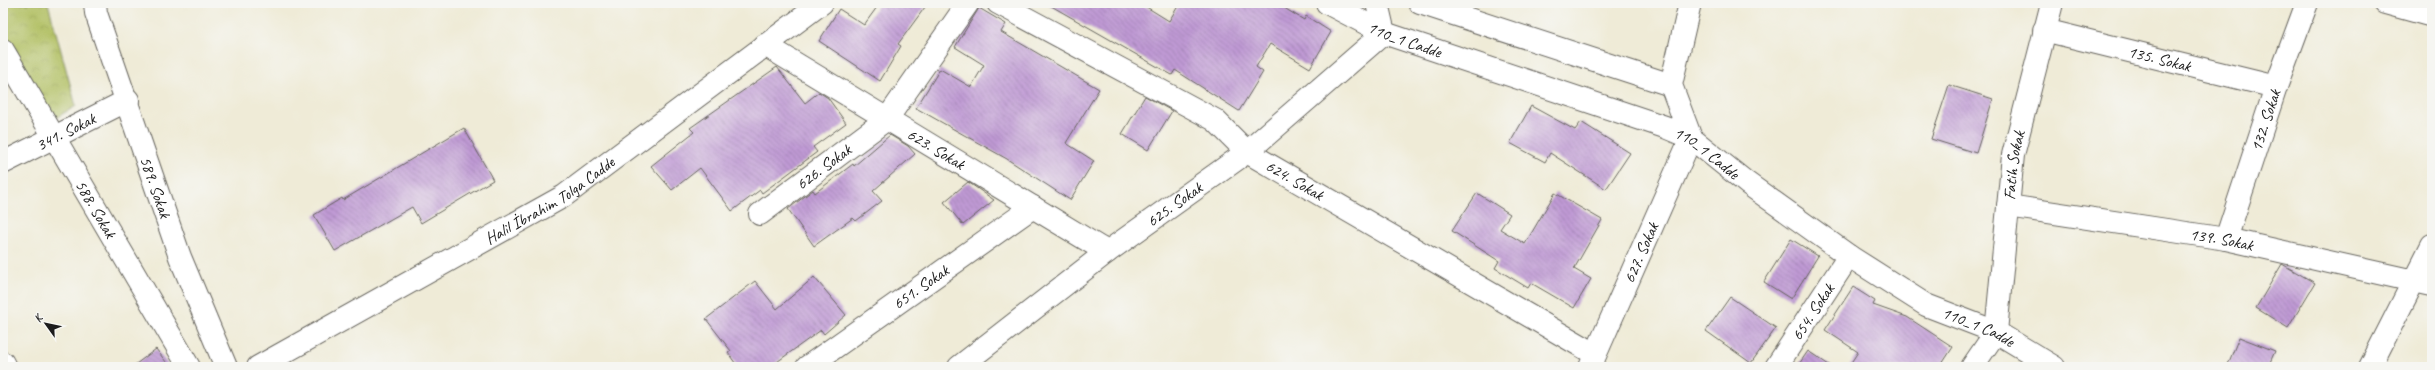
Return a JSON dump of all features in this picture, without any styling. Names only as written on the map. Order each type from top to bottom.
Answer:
[{"type":"street","name":"589. Sokak","points":[[95,3],[96,14],[128,100],[180,257],[226,367]]},
{"type":"street","name":"Halil İbrahim Tolga Cadde","points":[[258,367],[564,196],[822,3]]},
{"type":"street","name":"626. Sokak","points":[[760,214],[887,119],[968,3]]},
{"type":"street","name":"624. Sokak","points":[[998,3],[1215,120],[1248,152],[1592,361]]},
{"type":"street","name":"110_1 Cadde","points":[[1327,3],[1384,33],[1665,127],[1691,138],[1747,183],[1849,256],[1926,305],[1996,332],[2054,367]]},
{"type":"street","points":[[1376,3],[1384,33]]},
{"type":"street","points":[[1420,3],[1671,85]]},
{"type":"street","points":[[1690,3],[1671,85],[1691,138]]},
{"type":"street","name":"Fatih Sokak","points":[[1996,332],[2013,155],[2052,3]]},
{"type":"street","name":"132. Sokak","points":[[2226,239],[2276,87],[2307,3]]},
{"type":"street","points":[[2385,3],[2413,6],[2432,16]]},
{"type":"street","name":"135. Sokak","points":[[2044,30],[2276,87]]},
{"type":"street","name":"625. Sokak","points":[[959,367],[1107,252],[1248,152],[1384,33]]},
{"type":"street","name":"623. Sokak","points":[[765,45],[1107,252]]},
{"type":"street","name":"588. Sokak","points":[[3,50],[189,367]]},
{"type":"street","name":"341. Sokak","points":[[3,164],[128,100]]},
{"type":"street","name":"627. Sokak","points":[[1592,361],[1691,138]]},
{"type":"street","name":"139. Sokak","points":[[2008,206],[2226,239],[2424,283]]},
{"type":"street","name":"651. Sokak","points":[[807,367],[1033,207]]},
{"type":"street","points":[[2370,367],[2424,283],[2432,245]]},
{"type":"street","name":"654. Sokak","points":[[1776,367],[1849,256]]},
{"type":"street","points":[[1972,367],[1996,332]]},
{"type":"street","points":[[3,362],[5,367]]},
{"type":"green space","points":[[3,3],[48,3],[76,106],[54,119],[3,30]]},
{"type":"building","points":[[880,3],[928,3],[898,44],[901,46],[880,81],[819,41],[839,9],[864,25]]},
{"type":"building","points":[[1046,3],[1140,3],[1169,21],[1180,3],[1276,3],[1304,20],[1306,16],[1331,32],[1310,68],[1270,44],[1256,67],[1263,72],[1239,111],[1175,70],[1172,75]]},
{"type":"building","points":[[979,8],[1006,24],[1001,32],[1099,89],[1066,143],[1094,161],[1070,200],[1007,159],[916,108],[940,69],[971,87],[984,65],[955,47]]},
{"type":"building","points":[[777,67],[805,103],[819,92],[828,98],[846,123],[813,147],[817,152],[762,193],[760,190],[732,211],[700,168],[672,190],[651,166],[694,132],[690,128]]},
{"type":"building","points":[[1949,85],[1993,99],[1976,153],[1931,139]]},
{"type":"building","points":[[1145,96],[1172,111],[1148,150],[1122,134]]},
{"type":"building","points":[[1531,106],[1575,130],[1581,122],[1630,153],[1606,189],[1550,153],[1545,162],[1510,143]]},
{"type":"building","points":[[464,128],[493,180],[421,223],[412,207],[335,251],[314,215],[342,198],[343,200]]},
{"type":"building","points":[[890,135],[908,146],[915,154],[873,191],[882,201],[856,221],[853,218],[814,246],[788,209],[813,190],[815,193],[853,164],[854,166]]},
{"type":"building","points":[[968,182],[994,200],[963,225],[944,202]]},
{"type":"building","points":[[1477,193],[1510,214],[1500,229],[1525,244],[1555,193],[1602,220],[1574,269],[1591,279],[1574,308],[1531,283],[1528,288],[1495,268],[1499,261],[1452,231]]},
{"type":"building","points":[[1791,239],[1818,256],[1791,299],[1764,282]]},
{"type":"building","points":[[2282,264],[2315,283],[2288,328],[2256,308]]},
{"type":"building","points":[[814,277],[846,315],[824,334],[821,330],[770,367],[738,367],[728,353],[731,351],[706,319],[755,281],[777,309]]},
{"type":"building","points":[[1853,287],[1875,301],[1873,305],[1907,317],[1953,347],[1940,367],[1848,367],[1858,352],[1825,330]]},
{"type":"building","points":[[1730,297],[1776,328],[1751,363],[1706,331]]},
{"type":"building","points":[[2239,337],[2275,351],[2268,367],[2227,367]]},
{"type":"building","points":[[156,349],[170,367],[132,367]]},
{"type":"building","points":[[1808,351],[1832,367],[1797,367]]}]
